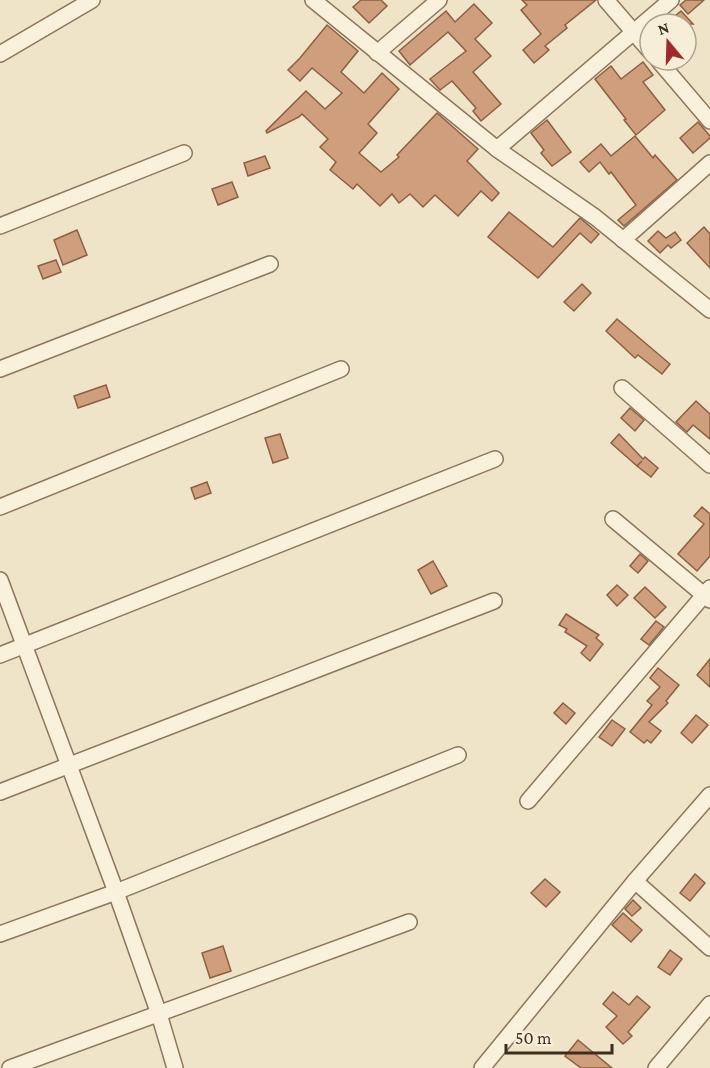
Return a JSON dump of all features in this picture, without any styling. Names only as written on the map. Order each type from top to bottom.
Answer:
[{"type":"street","points":[[0,54],[92,0]]},
{"type":"street","points":[[313,0],[497,149],[595,217],[710,310]]},
{"type":"street","points":[[377,52],[439,0]]},
{"type":"street","points":[[606,0],[638,37]]},
{"type":"street","points":[[497,149],[671,0]]},
{"type":"street","points":[[668,72],[710,121]]},
{"type":"street","points":[[0,226],[184,153]]},
{"type":"street","points":[[623,240],[710,163]]},
{"type":"street","points":[[0,369],[270,264]]},
{"type":"street","points":[[0,507],[341,369]]},
{"type":"street","points":[[622,388],[710,465]]},
{"type":"street","points":[[0,656],[495,459]]},
{"type":"street","points":[[528,801],[708,595],[613,519]]},
{"type":"street","points":[[0,580],[116,892],[159,1014],[175,1068]]},
{"type":"street","points":[[0,792],[494,601]]},
{"type":"street","points":[[0,934],[116,892],[458,755]]},
{"type":"street","points":[[482,1068],[635,881],[710,795]]},
{"type":"street","points":[[635,881],[710,948]]},
{"type":"street","points":[[10,1068],[409,922]]},
{"type":"street","points":[[656,1068],[710,1004]]},
{"type":"building","points":[[361,0],[381,0],[387,6],[369,23],[353,7]]},
{"type":"building","points":[[522,0],[596,0],[565,25],[567,28],[545,46],[549,50],[534,63],[523,50],[541,34],[521,10],[527,5]]},
{"type":"building","points":[[686,0],[704,0],[690,12],[686,12],[680,5]]},
{"type":"building","points":[[474,4],[492,23],[475,39],[491,56],[473,72],[501,104],[481,121],[473,111],[476,108],[452,81],[440,90],[430,79],[466,51],[448,32],[410,65],[399,51],[446,11],[455,22]]},
{"type":"building","points":[[327,25],[358,51],[341,72],[364,93],[382,73],[399,89],[368,124],[377,133],[359,153],[381,172],[399,157],[397,155],[437,113],[478,149],[467,161],[499,193],[492,201],[481,191],[458,216],[435,195],[423,207],[410,194],[399,203],[392,194],[380,206],[357,184],[353,189],[330,170],[336,162],[320,147],[328,139],[302,114],[267,133],[266,131],[306,91],[325,109],[342,93],[312,68],[300,81],[288,70]]},
{"type":"building","points":[[611,66],[621,79],[638,66],[638,72],[651,72],[653,75],[643,82],[665,110],[636,135],[595,79]]},
{"type":"building","points":[[547,120],[571,152],[552,166],[541,153],[544,150],[531,133]]},
{"type":"building","points":[[698,122],[710,138],[693,153],[680,138]]},
{"type":"building","points":[[635,136],[653,158],[655,155],[677,180],[624,226],[618,220],[636,205],[611,172],[609,174],[600,162],[589,172],[580,162],[601,144],[611,156]]},
{"type":"building","points":[[265,156],[270,168],[248,176],[244,163]]},
{"type":"building","points":[[232,182],[238,197],[218,205],[212,189]]},
{"type":"building","points":[[509,212],[553,247],[580,218],[599,234],[591,243],[580,233],[538,278],[488,237]]},
{"type":"building","points":[[704,227],[710,234],[710,268],[687,243]]},
{"type":"building","points":[[77,230],[87,255],[63,265],[54,240]]},
{"type":"building","points":[[658,231],[666,238],[675,232],[681,240],[671,248],[668,245],[660,253],[648,241]]},
{"type":"building","points":[[56,260],[61,272],[43,279],[38,266]]},
{"type":"building","points":[[582,284],[591,293],[574,311],[564,302]]},
{"type":"building","points":[[617,319],[670,364],[662,374],[638,355],[635,358],[606,331]]},
{"type":"building","points":[[106,385],[110,397],[78,408],[74,396]]},
{"type":"building","points":[[696,401],[710,414],[710,439],[693,425],[687,432],[676,422]]},
{"type":"building","points":[[630,408],[644,420],[635,431],[621,418]]},
{"type":"building","points":[[280,434],[288,458],[273,463],[265,438]]},
{"type":"building","points":[[619,434],[643,459],[645,457],[658,468],[651,477],[611,443]]},
{"type":"building","points":[[207,482],[211,493],[195,499],[191,488]]},
{"type":"building","points":[[702,507],[710,514],[710,556],[697,571],[678,554],[704,524],[694,516]]},
{"type":"building","points":[[640,554],[648,561],[638,573],[630,566]]},
{"type":"building","points":[[433,561],[447,586],[431,594],[418,570]]},
{"type":"building","points":[[617,585],[628,595],[617,606],[607,595]]},
{"type":"building","points":[[645,587],[666,607],[655,618],[634,598]]},
{"type":"building","points":[[566,614],[599,635],[596,638],[603,644],[590,661],[581,653],[587,646],[565,632],[567,629],[559,625]]},
{"type":"building","points":[[656,621],[664,627],[649,645],[641,639]]},
{"type":"building","points":[[710,659],[710,687],[697,675]]},
{"type":"building","points":[[658,668],[679,685],[666,701],[668,703],[649,722],[661,731],[651,743],[647,740],[644,743],[630,732],[652,705],[647,701],[660,687],[650,678]]},
{"type":"building","points":[[563,703],[575,713],[566,724],[554,713]]},
{"type":"building","points":[[696,715],[708,725],[692,743],[681,733]]},
{"type":"building","points":[[612,720],[625,729],[612,746],[599,737]]},
{"type":"building","points":[[695,874],[705,883],[690,901],[680,893]]},
{"type":"building","points":[[545,879],[560,892],[546,907],[531,893]]},
{"type":"building","points":[[633,900],[641,908],[632,916],[625,909]]},
{"type":"building","points":[[623,913],[642,930],[631,942],[612,925]]},
{"type":"building","points":[[223,946],[231,971],[210,978],[202,953]]},
{"type":"building","points":[[670,950],[682,959],[670,975],[658,967]]},
{"type":"building","points":[[613,992],[629,1005],[637,996],[650,1007],[628,1032],[632,1036],[623,1044],[606,1027],[617,1016],[603,1004]]},
{"type":"building","points":[[578,1040],[612,1068],[581,1068],[565,1056]]}]
